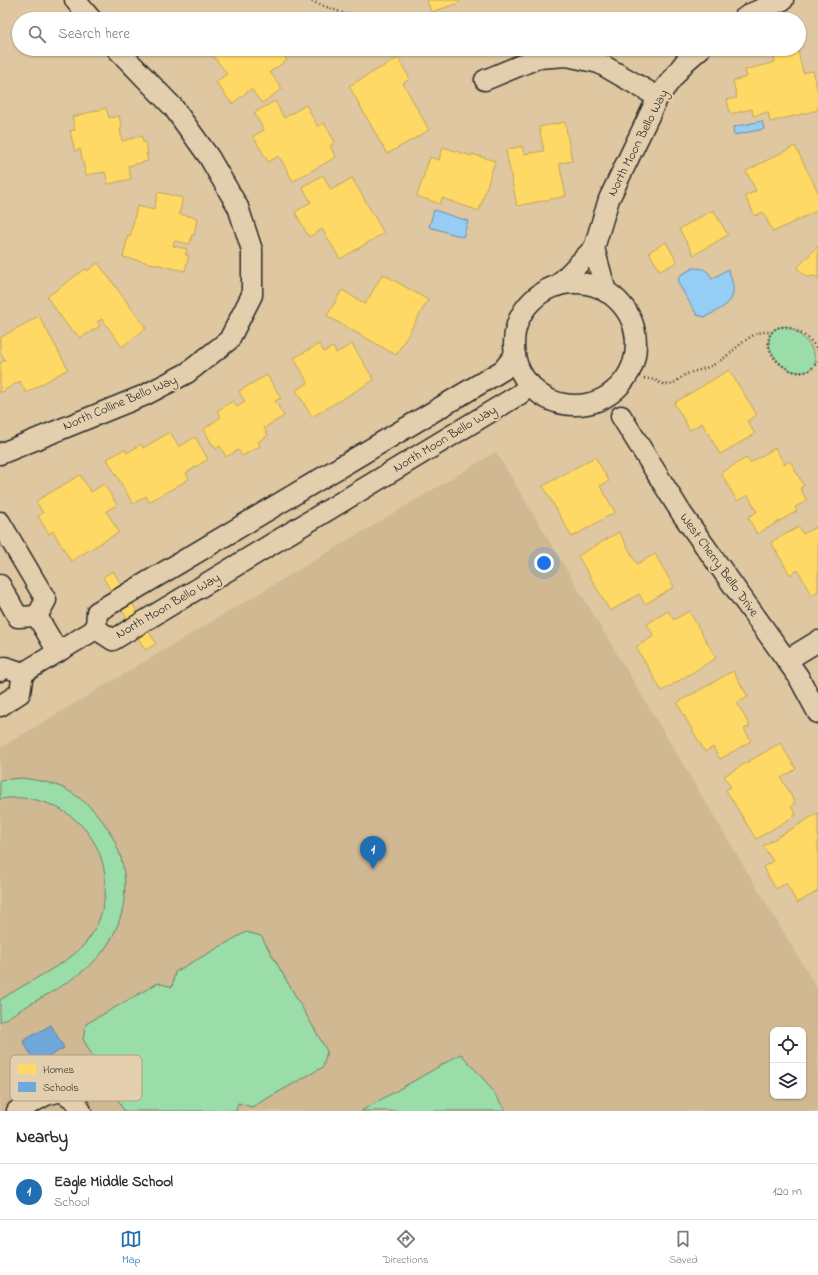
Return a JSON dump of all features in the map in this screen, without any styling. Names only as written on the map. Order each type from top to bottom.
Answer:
[{"type":"street","points":[[75,0],[85,12]]},
{"type":"street","points":[[755,12],[784,0]]},
{"type":"street","name":"North Colline Bello Way","points":[[0,454],[145,395],[187,373],[229,340],[252,295],[252,250],[238,207],[209,157],[173,107],[124,56]]},
{"type":"street","points":[[484,80],[538,58],[567,56],[599,63],[658,97]]},
{"type":"street","name":"North Moon Bello Way","points":[[557,286],[594,248],[609,199],[658,97],[684,62],[691,56]]},
{"type":"street","points":[[594,248],[606,292]]},
{"type":"street","points":[[569,283],[582,283],[594,286],[606,292],[625,309],[631,320],[634,333],[634,358],[623,381],[603,398],[592,402],[575,404],[558,402],[547,398],[530,384],[519,368],[515,356],[514,343],[515,330],[519,318],[526,307],[535,298],[545,291],[557,286],[569,283]]},
{"type":"street","name":"North Moon Bello Way","points":[[515,356],[503,370],[97,612],[96,629],[113,640],[520,394],[530,384]]},
{"type":"street","points":[[592,402],[622,416],[623,381]]},
{"type":"street","name":"West Cherry Bello Drive","points":[[622,416],[682,514],[798,676],[818,713]]},
{"type":"street","points":[[0,522],[46,600],[37,616]]},
{"type":"street","points":[[0,585],[18,617],[37,616]]},
{"type":"street","points":[[37,616],[58,652]]},
{"type":"street","points":[[23,673],[96,629]]},
{"type":"street","points":[[787,660],[818,640]]},
{"type":"street","points":[[0,671],[6,667],[23,673]]},
{"type":"street","points":[[0,706],[20,693],[23,673]]},
{"type":"street","points":[[17,1111],[35,1101]]},
{"type":"street","points":[[76,1101],[81,1111]]},
{"type":"path","points":[[308,0],[340,12]]},
{"type":"path","points":[[818,352],[807,338],[787,326],[777,328],[771,333],[769,348],[778,362],[786,368],[800,372],[811,369],[817,365],[818,360]]},
{"type":"path","points":[[644,378],[670,385],[686,375],[703,370],[720,361],[744,341],[754,335],[765,332],[771,333]]},
{"type":"shaded area","points":[[496,452],[818,990],[818,1111],[0,1111],[0,748]]},
{"type":"green space","points":[[787,326],[807,341],[814,353],[815,365],[808,371],[801,372],[790,370],[775,358],[770,349],[769,341],[771,334],[776,329]]},
{"type":"green space","points":[[21,778],[49,783],[65,789],[85,803],[102,820],[114,840],[122,861],[125,883],[123,906],[116,929],[104,950],[98,957],[79,974],[64,984],[0,1022],[0,1000],[62,963],[80,949],[95,929],[101,915],[104,901],[105,878],[101,858],[92,839],[79,823],[63,811],[44,802],[22,798],[0,799],[0,780]]},
{"type":"green space","points":[[246,932],[261,936],[327,1051],[323,1067],[252,1107],[238,1103],[236,1111],[124,1111],[118,1101],[142,1101],[142,1055],[92,1055],[83,1039],[86,1024],[158,983],[172,987],[175,972]]},
{"type":"green space","points":[[461,1054],[487,1083],[506,1111],[361,1111]]},
{"type":"water","points":[[762,121],[764,129],[734,135],[733,127]]},
{"type":"water","points":[[434,210],[468,221],[463,237],[429,227]]},
{"type":"water","points":[[693,268],[705,270],[712,279],[728,269],[732,279],[733,294],[731,299],[727,304],[705,317],[697,315],[678,283],[679,276]]},
{"type":"building: Homes","points":[[427,0],[459,0],[459,3],[431,12]]},
{"type":"building: Homes","points":[[213,56],[284,56],[287,60],[270,72],[282,89],[262,103],[251,89],[232,104],[216,82],[227,74]]},
{"type":"building: Homes","points":[[799,56],[803,73],[813,71],[818,93],[818,110],[770,122],[768,112],[753,116],[752,109],[730,114],[727,100],[737,98],[733,81],[747,77],[745,70],[775,62],[774,57]]},
{"type":"building: Homes","points":[[398,58],[410,79],[403,83],[429,130],[387,154],[349,86]]},
{"type":"building: Homes","points":[[275,101],[284,118],[306,105],[318,127],[324,123],[335,142],[330,146],[336,157],[293,181],[279,156],[268,162],[253,136],[264,130],[254,113]]},
{"type":"building: Homes","points":[[106,108],[109,118],[119,116],[122,128],[120,129],[122,141],[142,136],[148,154],[146,154],[148,161],[128,166],[131,179],[108,184],[105,172],[86,175],[80,149],[75,151],[70,131],[75,130],[72,117]]},
{"type":"building: Homes","points":[[565,122],[572,161],[559,163],[566,196],[517,206],[506,150],[522,146],[524,154],[544,151],[539,127]]},
{"type":"building: Homes","points":[[795,146],[818,192],[818,210],[773,232],[763,212],[755,216],[745,196],[756,191],[746,171]]},
{"type":"building: Homes","points":[[443,147],[471,156],[472,154],[495,161],[479,211],[442,198],[440,204],[417,196],[430,157],[439,160]]},
{"type":"building: Homes","points":[[323,175],[331,190],[352,178],[384,233],[340,259],[322,229],[309,237],[295,212],[311,202],[302,187]]},
{"type":"building: Homes","points":[[158,192],[183,198],[179,214],[197,218],[194,235],[192,235],[190,244],[174,241],[173,246],[187,249],[185,255],[189,255],[185,271],[123,257],[128,236],[130,237],[137,206],[154,210]]},
{"type":"building: Homes","points":[[713,210],[728,235],[694,255],[679,229]]},
{"type":"building: Homes","points":[[666,242],[677,262],[660,271],[649,252]]},
{"type":"building: Homes","points":[[818,246],[818,279],[815,276],[807,277],[797,268]]},
{"type":"building: Homes","points":[[98,263],[146,328],[122,347],[102,319],[97,322],[100,326],[80,338],[74,331],[72,332],[47,297],[85,269],[87,271]]},
{"type":"building: Homes","points":[[383,274],[428,300],[396,355],[327,316],[342,290],[365,304]]},
{"type":"building: Homes","points":[[39,316],[68,369],[26,393],[20,381],[0,393],[0,363],[5,360],[0,351],[0,338]]},
{"type":"building: Homes","points":[[319,344],[324,352],[333,347],[336,353],[352,344],[374,380],[312,417],[296,390],[308,383],[294,358]]},
{"type":"building: Homes","points":[[729,370],[757,415],[747,421],[755,434],[720,454],[702,423],[690,430],[674,403]]},
{"type":"building: Homes","points":[[267,375],[281,398],[275,401],[284,416],[264,428],[268,435],[258,442],[260,446],[242,456],[238,450],[226,457],[220,446],[216,449],[213,444],[212,445],[204,429],[221,417],[217,411],[233,401],[237,407],[245,402],[239,391]]},
{"type":"building: Homes","points":[[170,432],[179,447],[195,437],[208,459],[186,473],[189,479],[149,502],[146,496],[133,504],[107,459],[125,449],[127,453],[141,444],[143,448]]},
{"type":"building: Homes","points":[[775,448],[784,464],[790,461],[804,486],[800,488],[807,501],[795,507],[797,511],[757,534],[748,517],[757,512],[748,495],[737,501],[721,473],[746,458],[750,463]]},
{"type":"building: Homes","points":[[595,457],[609,481],[600,486],[615,512],[572,537],[543,486]]},
{"type":"building: Homes","points":[[80,475],[91,492],[104,484],[117,505],[106,511],[119,532],[71,561],[53,531],[49,534],[38,516],[43,513],[36,501]]},
{"type":"building: Homes","points":[[818,526],[818,591],[811,595],[798,570],[790,575],[771,542],[799,527],[803,534]]},
{"type":"building: Homes","points":[[619,532],[637,564],[655,554],[674,587],[645,604],[639,594],[610,611],[578,556]]},
{"type":"building: Homes","points":[[113,571],[156,644],[145,650],[103,577]]},
{"type":"building: Homes","points":[[668,611],[674,620],[689,611],[716,658],[662,691],[636,647],[654,636],[647,624]]},
{"type":"building: Homes","points":[[733,671],[748,697],[737,703],[750,726],[744,729],[751,741],[720,759],[713,747],[705,752],[677,703]]},
{"type":"building: Homes","points":[[780,743],[796,769],[781,778],[795,803],[791,806],[796,815],[756,839],[726,790],[731,787],[724,776]]},
{"type":"building: Homes","points":[[818,813],[818,891],[797,903],[786,883],[776,889],[763,867],[773,861],[763,846]]},
{"type":"building: Schools","points":[[51,1025],[64,1048],[52,1055],[31,1055],[23,1041]]},
{"type":"place","name":"Eagle Middle School","points":[[373,869]]}]
